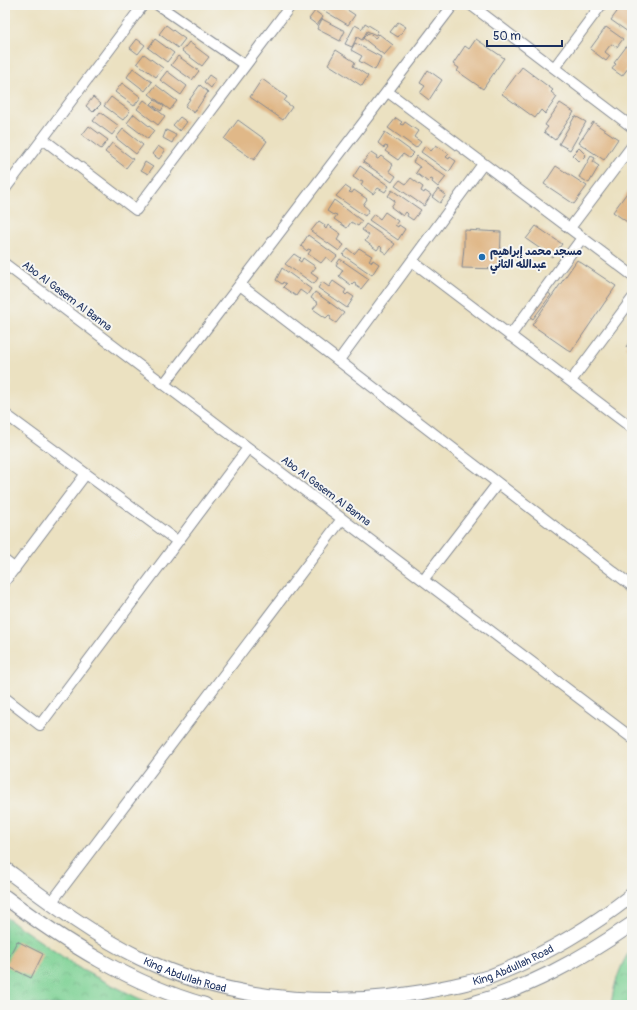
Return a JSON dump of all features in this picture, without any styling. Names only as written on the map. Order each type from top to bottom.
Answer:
[{"type":"street","points":[[5,189],[144,5]]},
{"type":"street","points":[[158,5],[245,65]]},
{"type":"street","points":[[43,140],[136,210],[290,5]]},
{"type":"street","points":[[164,384],[453,5]]},
{"type":"street","points":[[471,5],[632,127]]},
{"type":"street","points":[[554,68],[601,5]]},
{"type":"street","points":[[388,92],[632,275]]},
{"type":"street","points":[[570,228],[632,146]]},
{"type":"street","points":[[339,360],[484,164]]},
{"type":"street","points":[[510,336],[582,238]]},
{"type":"street","points":[[412,261],[632,428]]},
{"type":"street","name":"Abo Al Gasem Al Banna","points":[[5,264],[632,738]]},
{"type":"street","points":[[240,285],[632,586]]},
{"type":"street","points":[[571,382],[632,299]]},
{"type":"street","points":[[5,414],[85,475],[177,541]]},
{"type":"street","points":[[5,698],[40,725],[248,448]]},
{"type":"street","points":[[5,582],[85,475]]},
{"type":"street","points":[[424,580],[498,483]]},
{"type":"street","points":[[51,904],[342,519]]},
{"type":"street","points":[[5,561],[15,569]]},
{"type":"street","name":"King Abdullah Road","points":[[5,869],[51,904],[106,941],[165,969],[219,987],[284,1000],[315,1002],[363,1001],[396,998],[430,992],[487,977],[515,966],[569,938],[597,921],[632,895]]},
{"type":"street","name":"King Abdullah Road","points":[[5,897],[65,939],[107,964],[150,985],[205,1005]]},
{"type":"street","points":[[468,1005],[489,999],[534,982],[582,956],[632,924]]},
{"type":"green space","points":[[5,917],[82,970],[155,1005],[5,1005]]},
{"type":"green space","points":[[632,947],[632,1005],[611,1005],[618,975]]},
{"type":"building","points":[[320,5],[340,5],[355,15],[348,25],[318,7]]},
{"type":"building","points":[[622,5],[632,5],[632,17],[628,22],[632,24],[632,27],[628,32],[611,20]]},
{"type":"building","points":[[315,11],[323,17],[317,25],[309,19]]},
{"type":"building","points":[[322,19],[345,31],[340,41],[317,29]]},
{"type":"building","points":[[398,22],[406,27],[398,37],[390,32]]},
{"type":"building","points":[[365,23],[378,31],[376,35],[367,31],[362,40],[357,37],[352,47],[345,44],[355,25],[362,29]]},
{"type":"building","points":[[166,25],[185,39],[178,48],[159,34]]},
{"type":"building","points":[[606,27],[623,39],[617,47],[611,44],[605,52],[610,56],[606,61],[590,49]]},
{"type":"building","points":[[368,33],[375,38],[379,34],[393,45],[384,55],[363,38]]},
{"type":"building","points":[[137,39],[145,45],[138,54],[130,48]]},
{"type":"building","points":[[155,39],[174,53],[167,62],[148,48]]},
{"type":"building","points":[[476,39],[504,58],[483,89],[457,71],[459,68],[453,64],[465,46],[469,49]]},
{"type":"building","points":[[189,42],[209,57],[202,66],[182,51]]},
{"type":"building","points":[[355,43],[381,57],[375,70],[359,61],[362,56],[351,50]]},
{"type":"building","points":[[629,43],[632,45],[632,63],[622,76],[612,69],[616,64],[614,63]]},
{"type":"building","points":[[336,50],[355,62],[353,66],[368,76],[362,86],[328,64]]},
{"type":"building","points":[[144,54],[163,68],[156,77],[137,63]]},
{"type":"building","points":[[178,56],[199,71],[192,80],[171,65]]},
{"type":"building","points":[[522,67],[553,90],[551,92],[557,97],[545,114],[541,110],[535,118],[502,94]]},
{"type":"building","points":[[133,68],[152,82],[145,91],[127,77]]},
{"type":"building","points":[[428,70],[442,80],[429,100],[420,93],[425,86],[420,83]]},
{"type":"building","points":[[167,71],[187,86],[181,95],[160,80]]},
{"type":"building","points":[[632,73],[632,82],[628,79]]},
{"type":"building","points":[[209,75],[216,80],[211,88],[204,82]]},
{"type":"building","points":[[262,79],[287,97],[284,101],[292,107],[283,120],[250,97]]},
{"type":"building","points":[[122,83],[141,97],[134,106],[115,92]]},
{"type":"building","points":[[156,85],[177,101],[170,110],[149,94]]},
{"type":"building","points":[[200,85],[208,92],[194,113],[185,106]]},
{"type":"building","points":[[93,97],[101,104],[93,112],[86,106]]},
{"type":"building","points":[[111,97],[130,111],[123,120],[104,106]]},
{"type":"building","points":[[144,100],[165,116],[158,125],[137,109]]},
{"type":"building","points":[[155,100],[164,106],[161,111],[151,104]]},
{"type":"building","points":[[560,103],[574,112],[555,140],[544,132],[548,127],[545,125]]},
{"type":"building","points":[[100,112],[119,126],[112,135],[93,121]]},
{"type":"building","points":[[134,114],[154,130],[148,139],[127,123]]},
{"type":"building","points":[[575,116],[586,122],[570,150],[559,144]]},
{"type":"building","points":[[180,117],[187,122],[180,131],[173,125]]},
{"type":"building","points":[[396,118],[402,122],[400,124],[403,125],[405,122],[418,131],[414,137],[421,142],[416,148],[388,128]]},
{"type":"building","points":[[238,120],[267,141],[254,160],[224,139]]},
{"type":"building","points":[[593,122],[618,139],[604,160],[579,143]]},
{"type":"building","points":[[89,126],[108,140],[101,149],[82,135]]},
{"type":"building","points":[[123,129],[143,145],[136,154],[116,138]]},
{"type":"building","points":[[166,130],[176,135],[172,143],[163,138]]},
{"type":"building","points":[[385,132],[414,153],[409,158],[403,154],[398,160],[385,151],[388,147],[385,146],[384,148],[378,143]]},
{"type":"building","points":[[112,143],[133,159],[126,168],[105,152]]},
{"type":"building","points":[[436,145],[449,154],[446,157],[449,159],[450,157],[456,161],[449,172],[421,152],[425,146],[431,151]]},
{"type":"building","points":[[158,146],[165,151],[159,159],[152,154]]},
{"type":"building","points":[[579,148],[586,155],[579,162],[572,155]]},
{"type":"building","points":[[371,152],[377,156],[376,158],[378,159],[381,156],[393,165],[389,171],[396,176],[392,182],[363,162]]},
{"type":"building","points":[[417,156],[446,177],[438,187],[432,182],[433,180],[431,179],[428,182],[416,173],[420,167],[413,162]]},
{"type":"building","points":[[591,156],[595,158],[593,162],[599,166],[589,183],[579,177]]},
{"type":"building","points":[[145,162],[153,167],[148,174],[141,170]]},
{"type":"building","points":[[360,166],[389,186],[385,192],[378,188],[373,194],[361,185],[363,181],[359,181],[353,177]]},
{"type":"building","points":[[556,166],[587,186],[574,204],[544,184]]},
{"type":"building","points":[[411,178],[423,187],[421,191],[424,193],[425,191],[431,195],[424,206],[395,186],[400,180],[406,184]]},
{"type":"building","points":[[345,186],[351,190],[349,192],[352,193],[354,190],[367,199],[363,205],[369,210],[365,216],[336,196]]},
{"type":"building","points":[[438,189],[446,195],[440,203],[432,197]]},
{"type":"building","points":[[392,190],[421,210],[413,220],[407,216],[408,214],[406,212],[403,216],[391,207],[395,201],[388,196]]},
{"type":"building","points":[[629,190],[632,192],[632,210],[628,215],[632,218],[630,224],[613,212]]},
{"type":"building","points":[[334,200],[362,221],[358,226],[351,222],[347,228],[334,219],[337,215],[333,215],[327,211]]},
{"type":"building","points":[[385,212],[398,221],[395,225],[398,227],[399,225],[405,229],[398,240],[369,220],[374,214],[380,219]]},
{"type":"building","points":[[319,221],[325,225],[324,227],[326,229],[328,225],[341,234],[337,240],[344,245],[339,251],[311,231]]},
{"type":"building","points":[[366,224],[395,244],[387,254],[381,250],[382,248],[380,246],[377,250],[365,241],[369,235],[362,230]]},
{"type":"building","points":[[536,226],[562,244],[552,257],[526,239]]},
{"type":"building","name":"مسجد محمد إبراهيم عبدالله الثاني","points":[[464,230],[501,232],[500,269],[462,268]]},
{"type":"building","points":[[308,235],[337,256],[332,262],[326,257],[321,263],[308,254],[311,250],[308,249],[307,251],[301,246]]},
{"type":"building","points":[[359,248],[372,256],[369,260],[372,262],[373,260],[379,264],[372,275],[343,255],[348,249],[354,254]]},
{"type":"building","points":[[294,254],[300,258],[298,260],[301,262],[303,258],[316,267],[311,273],[318,278],[314,284],[285,264]]},
{"type":"building","points":[[340,259],[369,279],[361,289],[355,285],[356,283],[354,282],[351,285],[339,276],[343,270],[336,265]]},
{"type":"building","points":[[577,260],[616,286],[571,352],[532,325]]},
{"type":"building","points":[[282,268],[311,289],[307,295],[300,290],[296,296],[283,287],[286,284],[283,282],[282,284],[276,280]]},
{"type":"building","points":[[333,281],[346,290],[344,293],[346,295],[348,293],[354,297],[347,308],[318,288],[322,282],[329,287]]},
{"type":"building","points":[[543,289],[551,295],[533,319],[529,316]]},
{"type":"building","points":[[315,292],[344,313],[336,323],[330,319],[331,316],[329,315],[326,318],[313,309],[318,303],[311,298]]},
{"type":"building","points":[[632,337],[632,351],[626,347]]},
{"type":"building","points":[[17,941],[43,954],[31,978],[5,965]]},
{"type":"place","name":"مسجد محمد إبراهيم عبدالله الثاني","points":[[482,257]]}]
